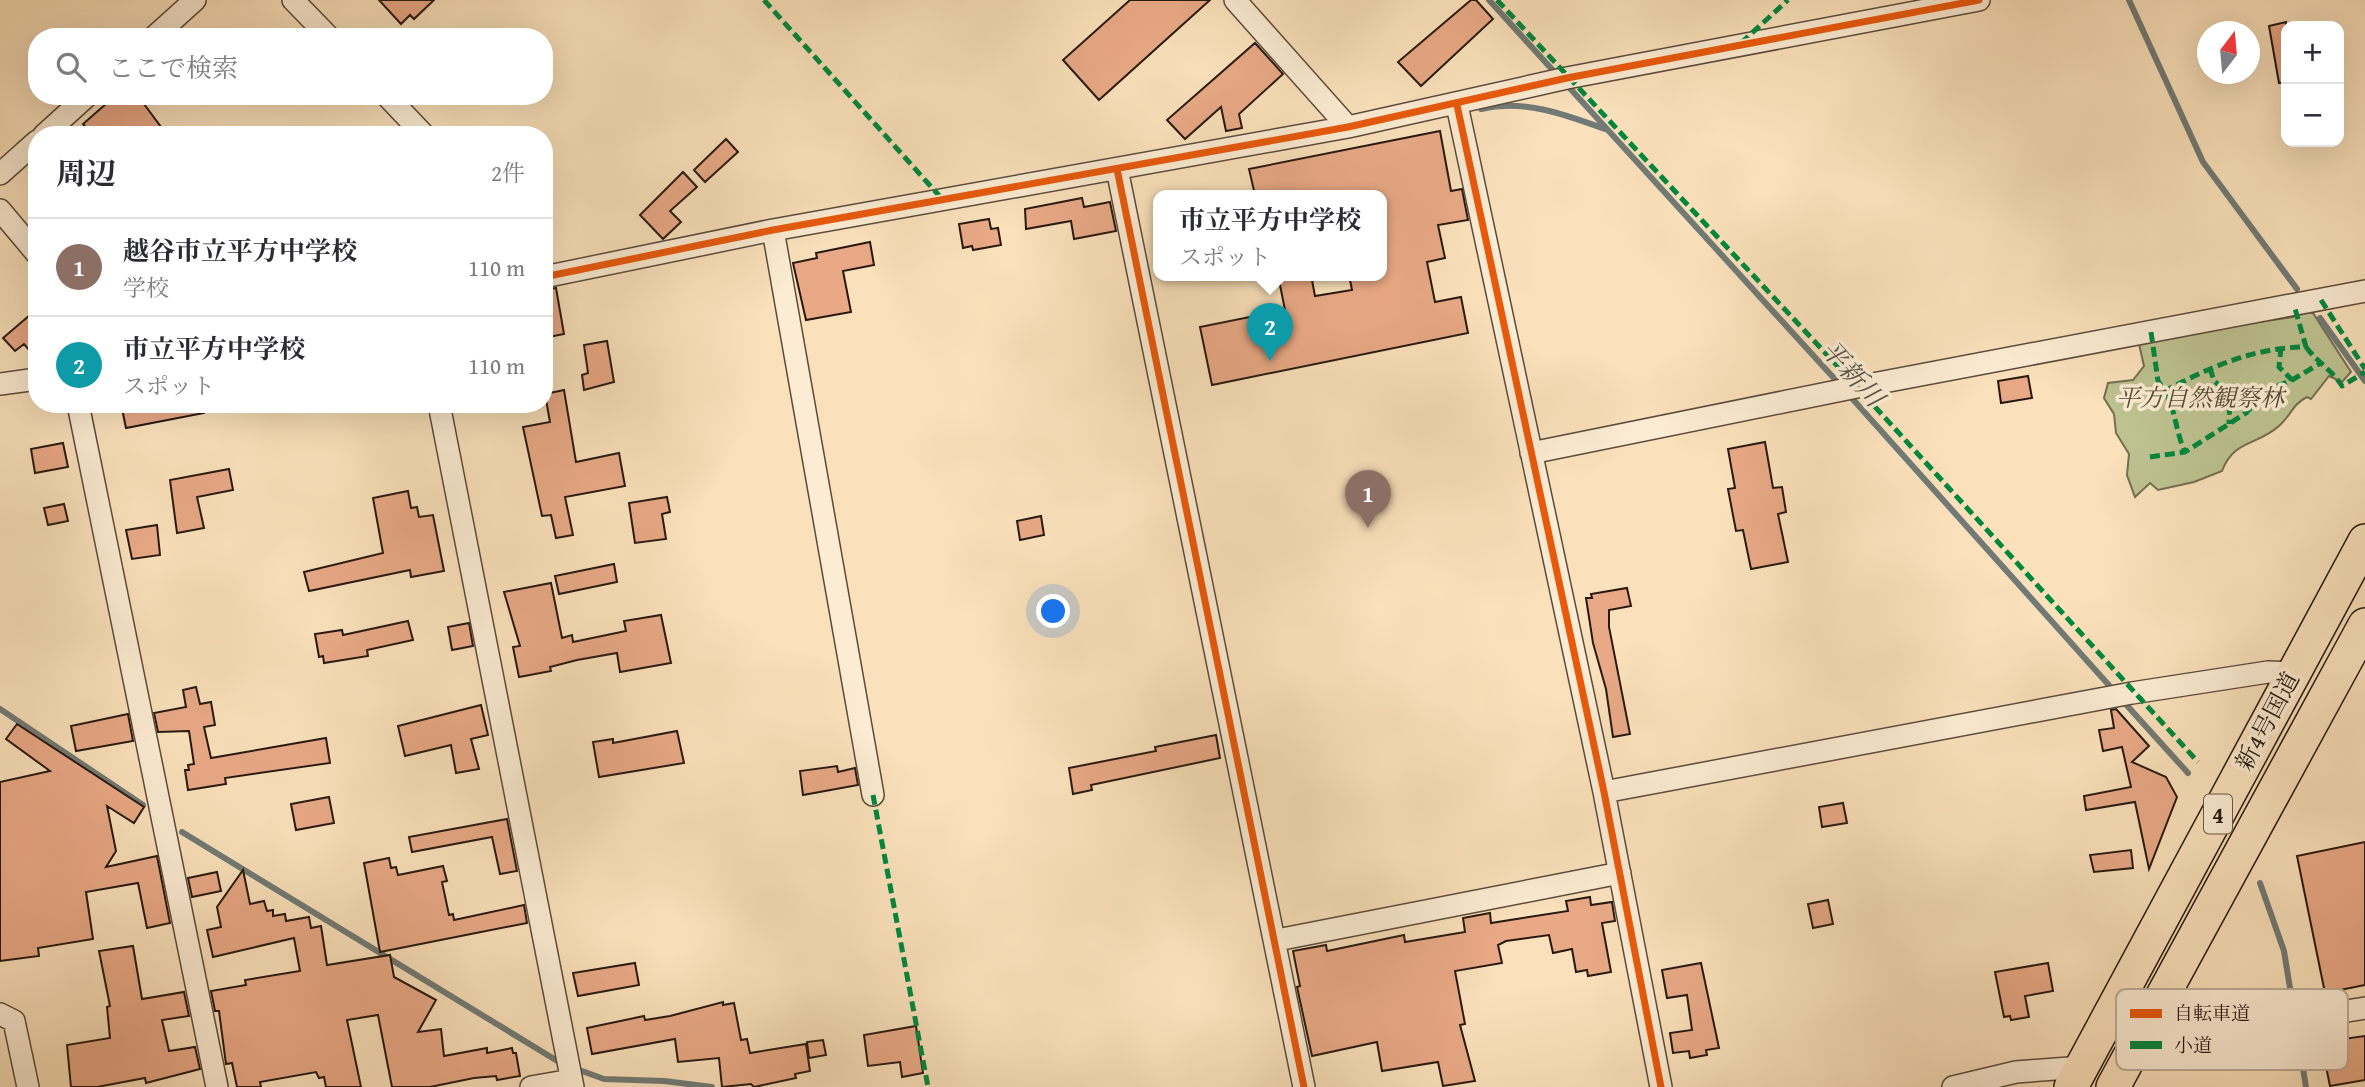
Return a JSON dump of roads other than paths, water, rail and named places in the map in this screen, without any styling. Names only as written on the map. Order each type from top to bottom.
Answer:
[{"type":"highway","name":"新4号国道","points":[[2124,989],[2365,541]]},
{"type":"highway","name":"新4号国道","points":[[2167,989],[2365,625]]},
{"type":"highway","name":"新4号国道","points":[[2077,1077],[2116,1004]]},
{"type":"highway","name":"新4号国道","points":[[2113,1087],[2122,1070]]},
{"type":"street","points":[[164,28],[195,0]]},
{"type":"street","points":[[293,0],[320,28]]},
{"type":"street","points":[[1235,0],[1348,127]]},
{"type":"street","points":[[553,269],[1348,127],[1457,105],[1556,80],[1979,0]]},
{"type":"street","points":[[54,126],[77,105]]},
{"type":"street","points":[[396,105],[415,126]]},
{"type":"street","points":[[1457,105],[1604,792],[1661,1087]]},
{"type":"street","points":[[0,174],[28,149]]},
{"type":"street","points":[[1117,169],[1277,940],[1304,1087]]},
{"type":"street","points":[[0,210],[28,243]]},
{"type":"street","points":[[773,230],[873,795]]},
{"type":"street","points":[[1531,453],[1839,391],[2365,291]]},
{"type":"street","points":[[0,384],[28,380]]},
{"type":"street","points":[[80,413],[217,1087]]},
{"type":"street","points":[[441,413],[572,1083],[531,1087]]},
{"type":"street","points":[[1604,792],[2102,698],[2268,672],[2292,673]]},
{"type":"street","points":[[1277,940],[1620,873]]},
{"type":"street","points":[[0,1014],[15,1020],[28,1087]]},
{"type":"street","points":[[1952,1087],[2016,1072],[2077,1077]]},
{"type":"waterway","name":"平新川","points":[[1489,0],[1558,76]]},
{"type":"waterway","points":[[2129,0],[2203,162],[2297,289]]},
{"type":"waterway","name":"平新川","points":[[1566,84],[1842,387]]},
{"type":"waterway","points":[[1481,109],[1497,106],[1528,107],[1559,113],[1605,129]]},
{"type":"waterway","points":[[2320,318],[2365,381]]},
{"type":"waterway","name":"平新川","points":[[1849,395],[2115,692]]},
{"type":"waterway","name":"平新川","points":[[2122,700],[2188,773]]},
{"type":"waterway","points":[[0,709],[143,805]]},
{"type":"waterway","points":[[182,832],[559,1062]]},
{"type":"waterway","name":"平新川","points":[[2260,883],[2284,951],[2290,989]]},
{"type":"waterway","name":"平新川","points":[[2303,1070],[2306,1087]]},
{"type":"waterway","points":[[582,1071],[604,1079],[664,1081],[712,1087]]},
{"type":"place","name":"市立平方中学校","points":[[1270,361]]},
{"type":"place","name":"越谷市立平方中学校","points":[[1368,528]]},
{"type":"park label","name":"平方自然観察林","points":[[2200,397]]}]
